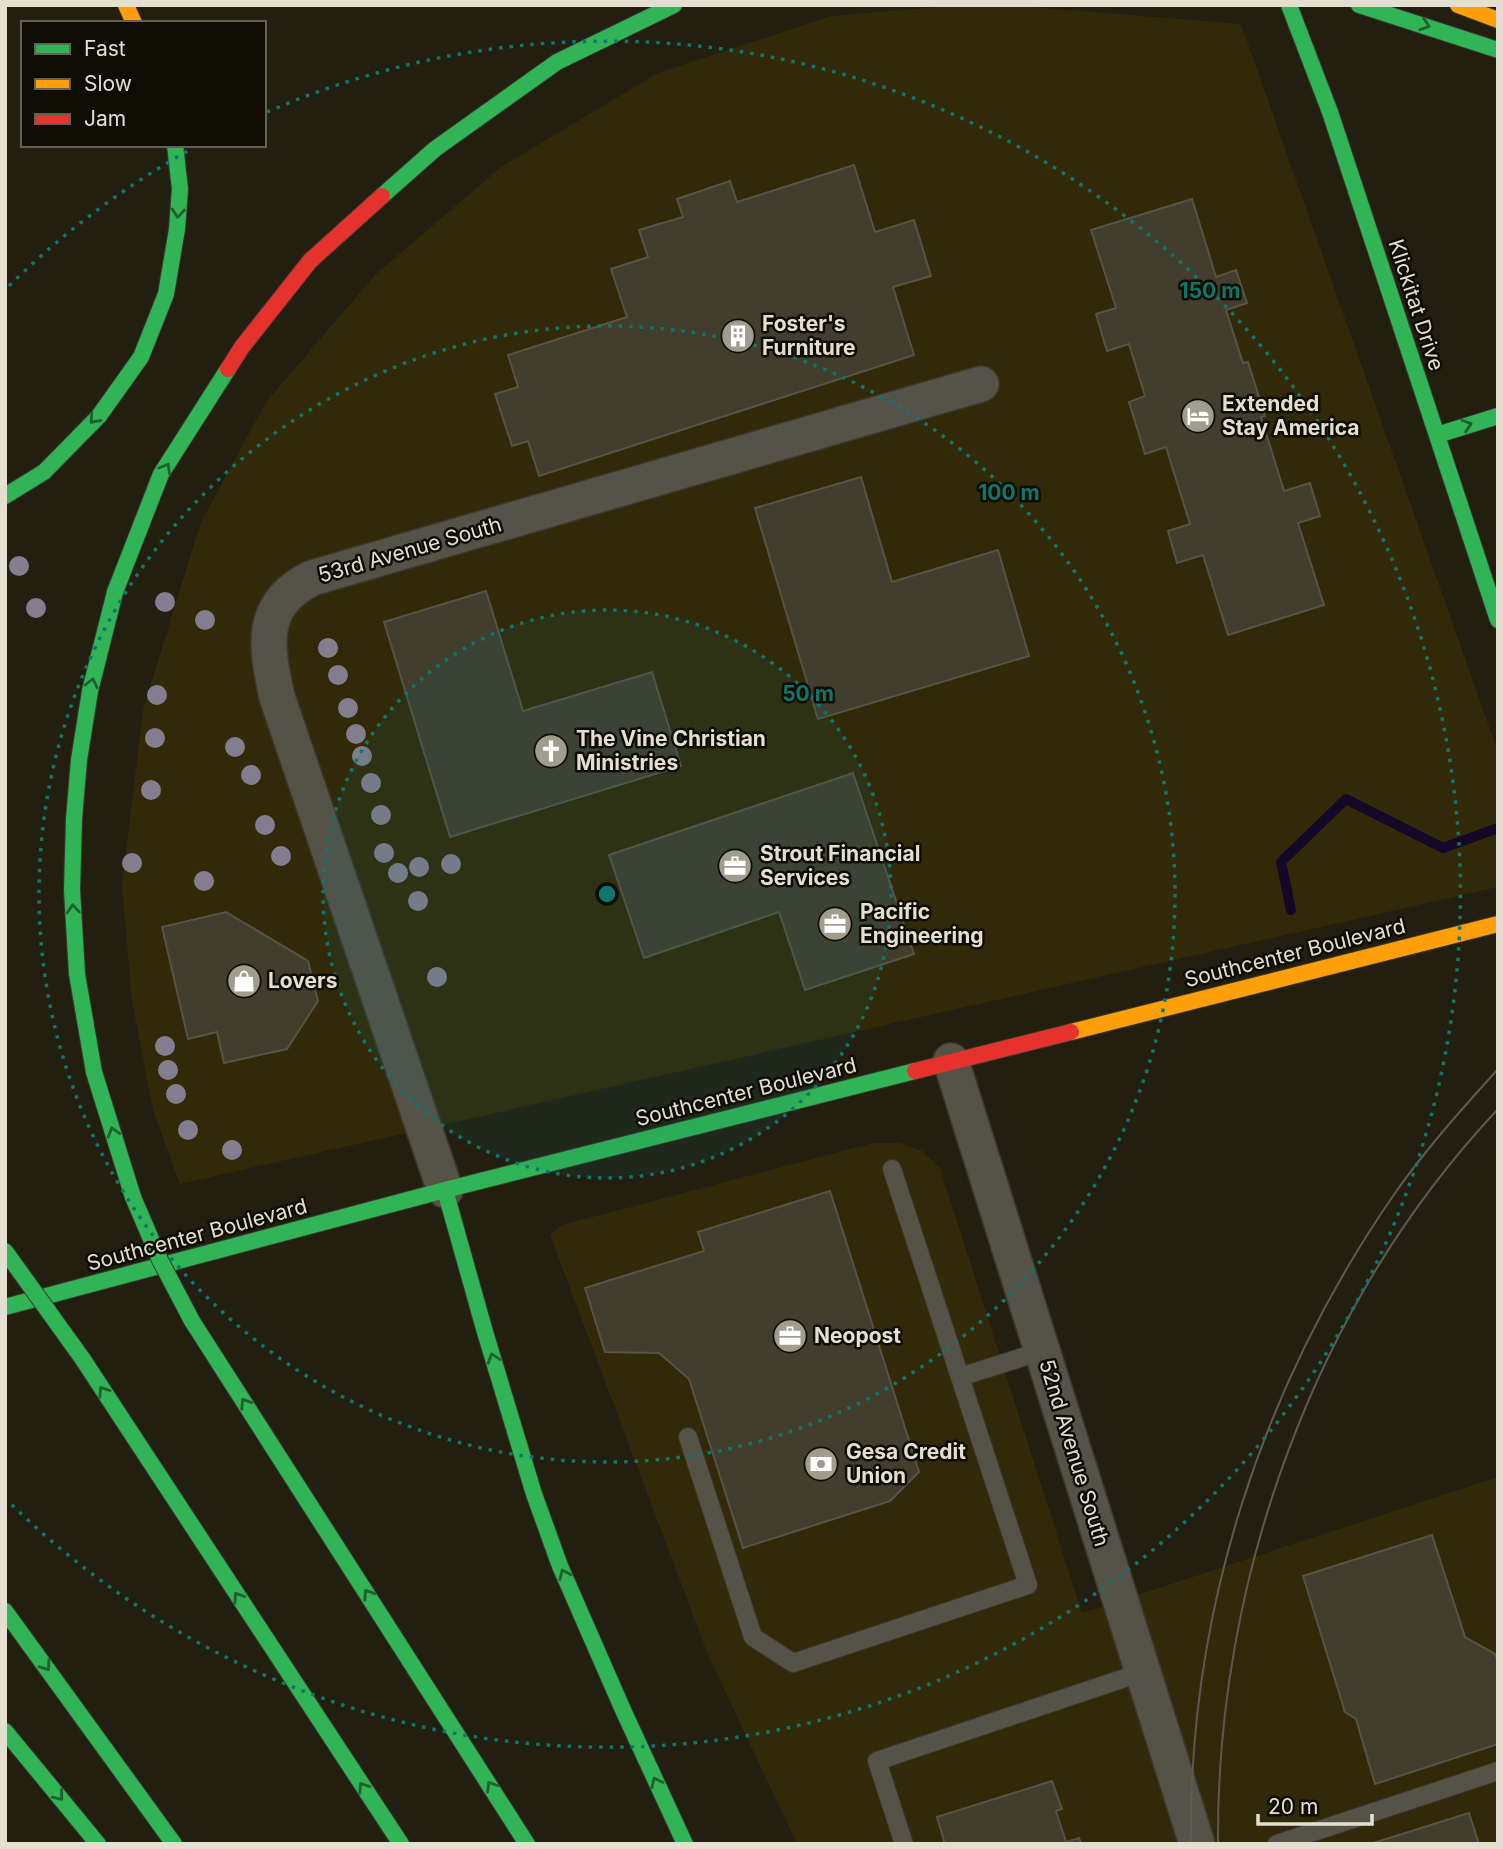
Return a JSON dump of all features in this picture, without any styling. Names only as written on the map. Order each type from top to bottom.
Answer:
[{"type":"main road","points":[[126,5],[133,21]]},
{"type":"main road","points":[[527,1844],[192,1321],[150,1239],[133,1197],[94,1072],[77,975],[72,890],[74,819],[79,760],[90,691],[115,592],[161,474],[242,347],[310,261],[435,149],[556,62],[674,5]]},
{"type":"main road","name":"Klickitat Drive","points":[[1290,5],[1330,112],[1498,620]]},
{"type":"main road","points":[[1359,5],[1498,50]]},
{"type":"main road","points":[[1458,5],[1498,20]]},
{"type":"main road","points":[[5,496],[44,472],[99,416],[141,357],[166,294],[177,229],[180,189],[175,147]]},
{"type":"main road","points":[[1437,435],[1498,416]]},
{"type":"main road","name":"Southcenter Boulevard","points":[[5,1307],[445,1190],[1498,924]]},
{"type":"main road","points":[[445,1190],[534,1494],[560,1566],[685,1844]]},
{"type":"main road","points":[[5,1251],[82,1358],[401,1844]]},
{"type":"main road","points":[[5,1611],[174,1844]]},
{"type":"main road","points":[[5,1731],[98,1844]]},
{"type":"street","name":"53rd Avenue South","points":[[445,1190],[277,697],[269,657],[270,623],[279,605],[287,593],[312,578],[981,384]]},
{"type":"street","name":"52nd Avenue South","points":[[951,1061],[1197,1844]]},
{"type":"lane","points":[[688,1437],[753,1637],[793,1663],[1028,1585],[892,1169]]},
{"type":"lane","points":[[960,1377],[1042,1351]]},
{"type":"lane","points":[[904,1844],[877,1761],[1143,1672]]},
{"type":"lane","points":[[1277,1844],[1498,1772]]},
{"type":"shaded area","points":[[961,5],[1008,5],[1241,24],[1498,752],[1498,887],[180,1184],[153,1110],[132,1001],[122,885],[143,710],[200,524],[266,402],[375,275],[501,167],[658,73],[831,16]]},
{"type":"shaded area","points":[[873,1143],[900,1143],[922,1151],[940,1168],[1082,1613],[1498,1477],[1498,1844],[797,1844],[708,1655],[550,1235],[562,1225]]},
{"type":"building","name":"Foster's Furniture","points":[[854,165],[875,232],[914,220],[931,276],[893,287],[914,355],[539,476],[528,441],[512,446],[495,394],[518,387],[508,355],[627,317],[611,269],[648,257],[639,230],[683,217],[677,199],[730,181],[737,202]]},
{"type":"building","name":"Extended Stay America","points":[[1192,199],[1216,277],[1236,270],[1247,303],[1226,310],[1243,363],[1248,362],[1265,416],[1261,417],[1284,491],[1310,483],[1320,516],[1298,523],[1324,605],[1228,635],[1203,555],[1177,563],[1168,531],[1190,524],[1166,447],[1145,454],[1129,402],[1145,396],[1129,344],[1107,351],[1096,314],[1116,308],[1091,230]]},
{"type":"building","points":[[861,477],[892,582],[998,550],[1029,656],[818,719],[755,508]]},
{"type":"building","points":[[486,591],[523,711],[652,672],[681,766],[450,837],[384,622]]},
{"type":"building","points":[[853,773],[914,954],[805,990],[779,912],[644,958],[609,855]]},
{"type":"building","name":"Lovers","points":[[226,912],[308,961],[318,1001],[287,1049],[224,1063],[217,1032],[188,1039],[162,927]]},
{"type":"building","points":[[830,1191],[919,1472],[890,1501],[743,1548],[689,1379],[659,1353],[605,1352],[585,1288],[704,1251],[698,1232]]},
{"type":"building","points":[[1432,1535],[1465,1637],[1495,1654],[1498,1663],[1498,1744],[1375,1784],[1356,1719],[1345,1712],[1303,1576]]},
{"type":"building","points":[[1052,1781],[1062,1809],[1056,1811],[1066,1842],[1079,1838],[1081,1844],[945,1844],[937,1817]]},
{"type":"building","points":[[1469,1813],[1479,1844],[1370,1844]]},
{"type":"waterway","points":[[1291,910],[1281,862],[1346,799],[1443,848],[1498,828]]},
{"type":"tram line","points":[[1191,1844],[1193,1757],[1203,1672],[1219,1587],[1242,1504],[1271,1423],[1306,1345],[1347,1269],[1393,1196],[1430,1147],[1498,1069]]},
{"type":"tram line","points":[[1218,1844],[1222,1744],[1235,1644],[1257,1546],[1289,1450],[1328,1357],[1377,1269],[1433,1186],[1498,1109]]},
{"type":"traffic: fast","points":[[382,196],[435,149],[557,62],[674,5]]},
{"type":"traffic: fast","points":[[1289,5],[1330,112],[1498,620]]},
{"type":"traffic: fast","points":[[1359,5],[1498,50]]},
{"type":"traffic: fast","points":[[5,496],[44,472],[99,416],[141,357],[166,294],[177,229],[180,189],[175,147]]},
{"type":"traffic: fast","points":[[133,1197],[94,1072],[77,974],[72,890],[79,760],[90,691],[115,592],[161,474],[228,369]]},
{"type":"traffic: fast","points":[[1437,435],[1498,416]]},
{"type":"traffic: fast","points":[[5,1307],[445,1190],[915,1071]]},
{"type":"traffic: fast","points":[[445,1190],[534,1494],[560,1566],[685,1844]]},
{"type":"traffic: fast","points":[[133,1197],[160,1260],[192,1321]]},
{"type":"traffic: fast","points":[[5,1251],[82,1358]]},
{"type":"traffic: fast","points":[[192,1321],[527,1844]]},
{"type":"traffic: fast","points":[[82,1358],[401,1844]]},
{"type":"traffic: fast","points":[[5,1611],[174,1844]]},
{"type":"traffic: fast","points":[[5,1731],[98,1844]]},
{"type":"traffic: slow","points":[[126,5],[133,21]]},
{"type":"traffic: slow","points":[[1458,5],[1498,20]]},
{"type":"traffic: slow","points":[[1071,1032],[1498,924]]},
{"type":"traffic: jam","points":[[228,369],[242,347],[310,261],[382,196]]},
{"type":"traffic: jam","points":[[915,1071],[1071,1032]]},
{"type":"place","name":"Foster's Furniture","points":[[738,336]]},
{"type":"place","name":"Extended Stay America","points":[[1198,416]]},
{"type":"place","name":"The Vine Christian Ministries","points":[[551,751]]},
{"type":"place","name":"Strout Financial Services","points":[[735,866]]},
{"type":"place","name":"Pacific Engineering","points":[[835,924]]},
{"type":"place","name":"Lovers","points":[[244,981]]},
{"type":"place","name":"Neopost","points":[[790,1336]]},
{"type":"place","name":"Gesa Credit Union","points":[[821,1464]]}]
